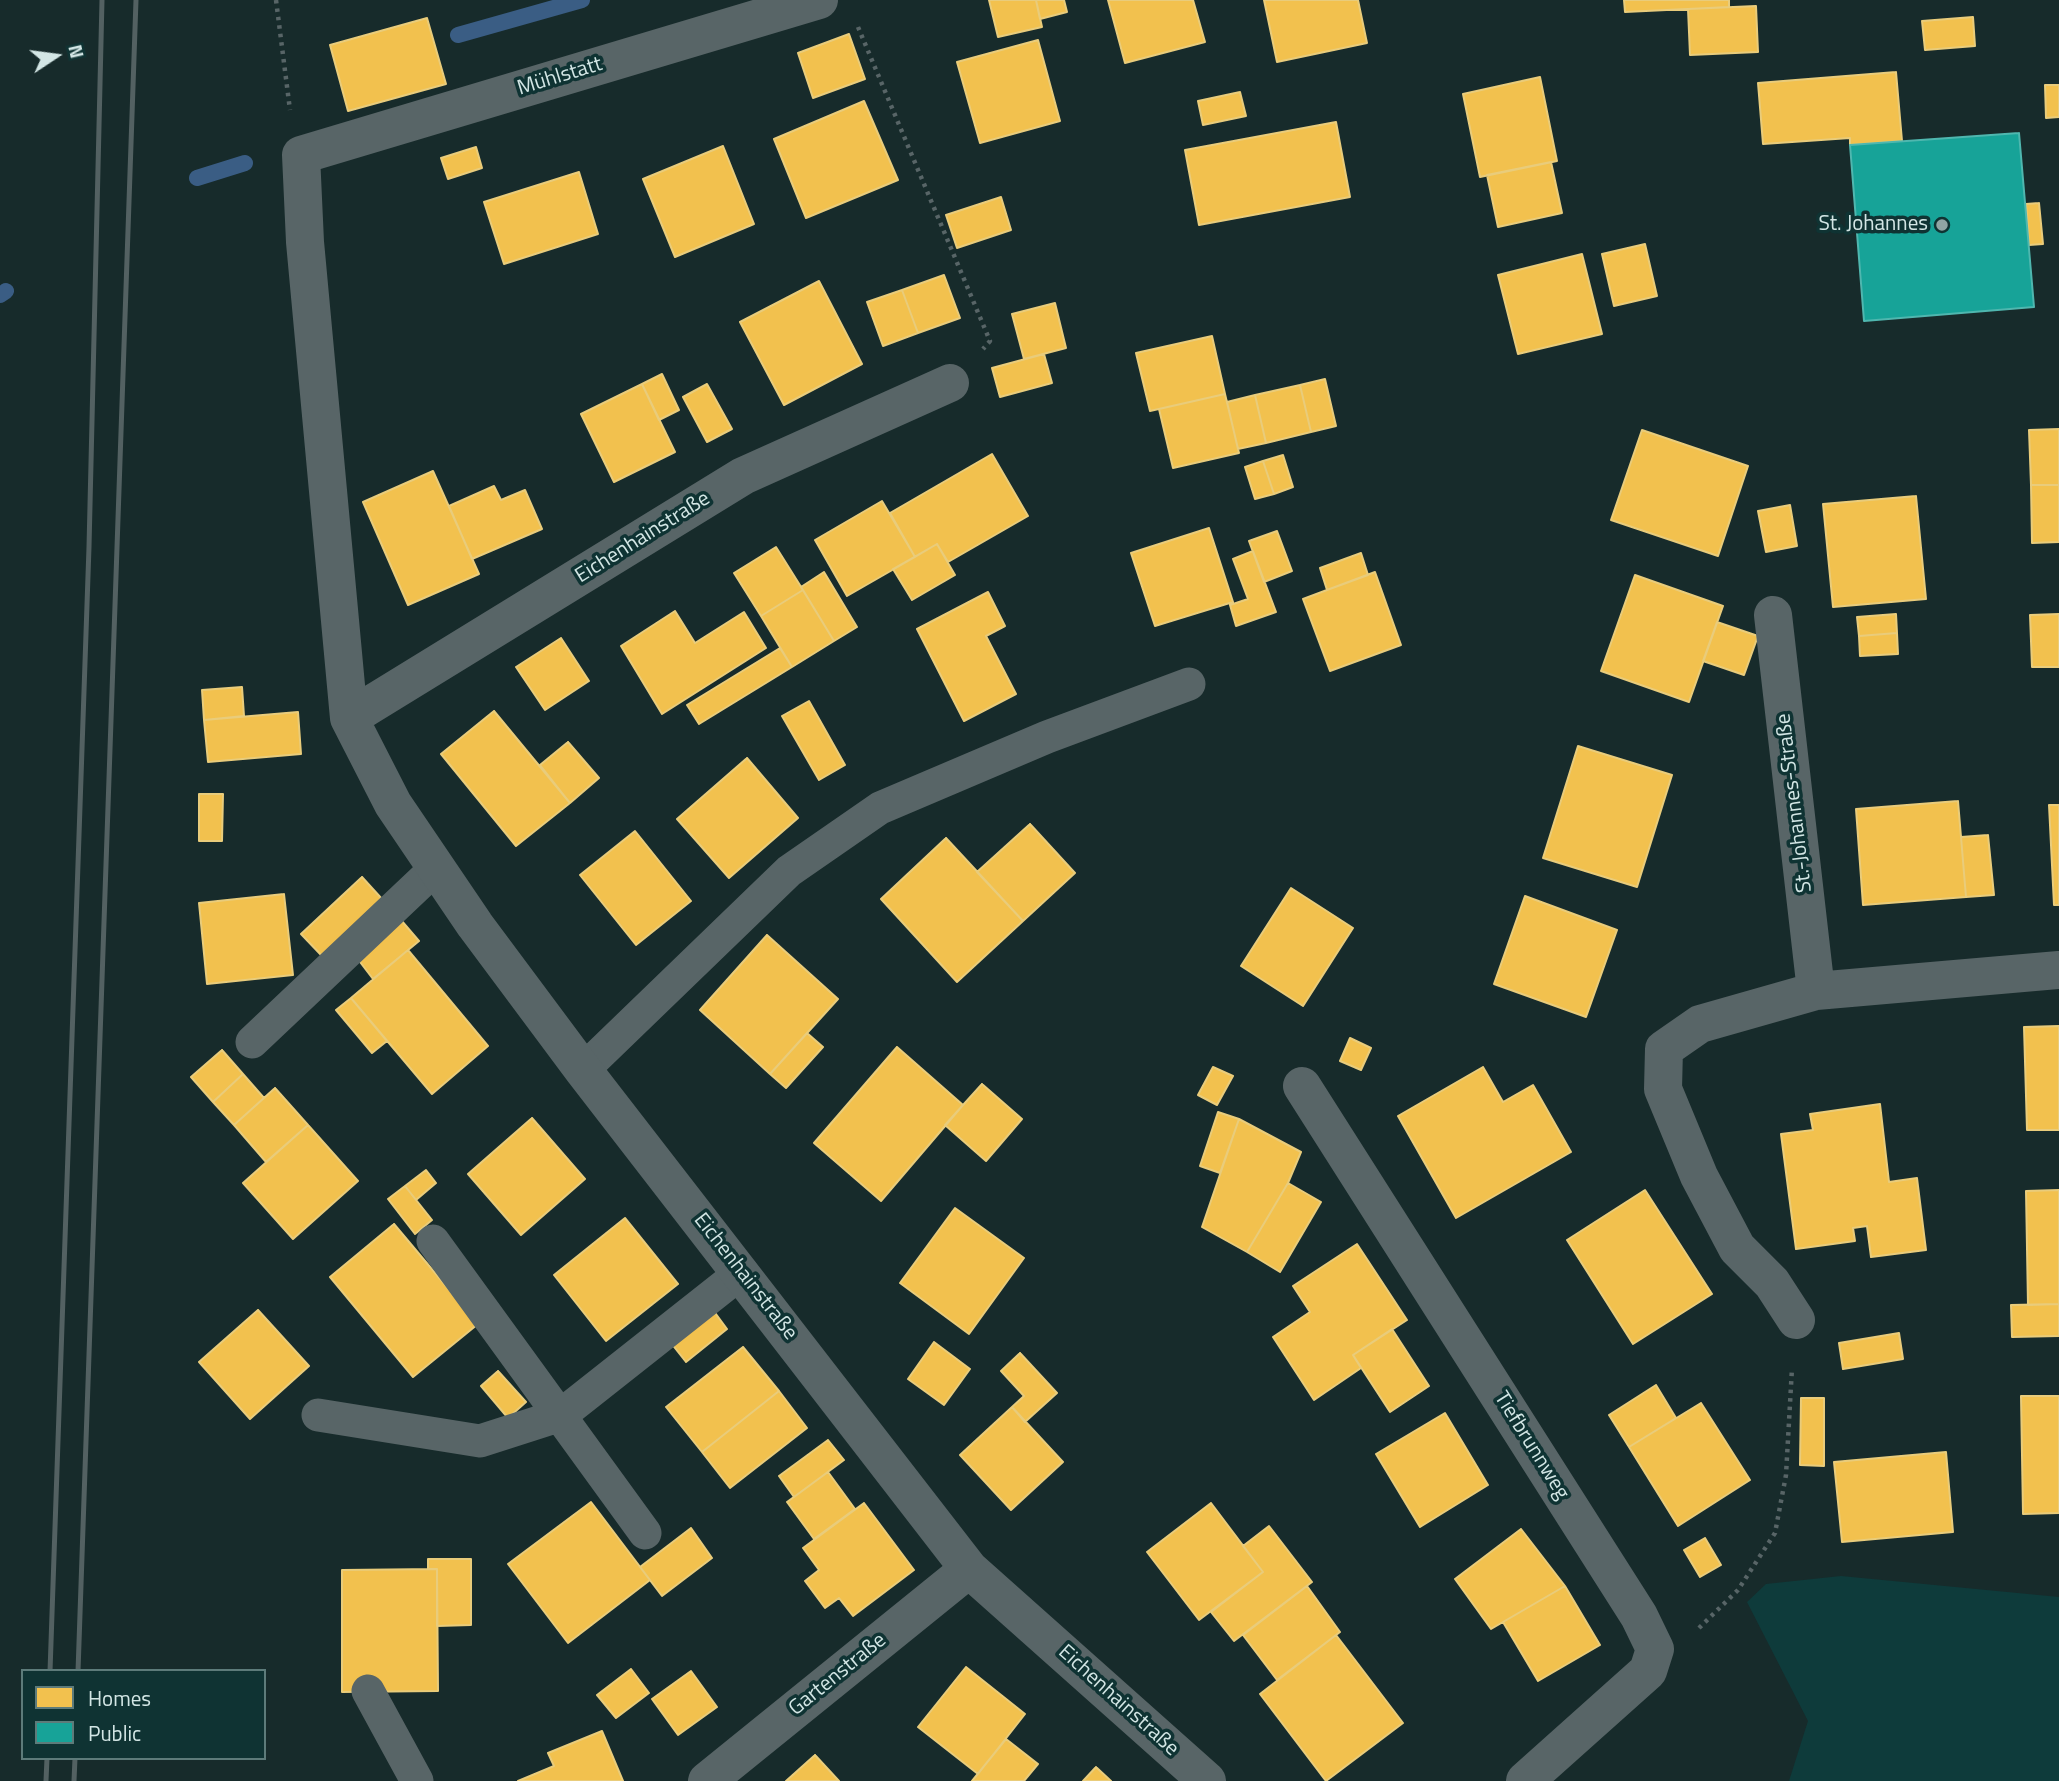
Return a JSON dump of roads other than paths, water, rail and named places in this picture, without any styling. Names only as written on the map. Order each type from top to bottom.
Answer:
[{"type":"street","name":"Mühlstatt","points":[[301,155],[819,0]]},
{"type":"street","name":"Eichenhainstraße","points":[[301,155],[305,242],[349,718],[393,804],[436,869],[583,1070],[742,1272],[969,1569],[1207,1781]]},
{"type":"street","name":"Eichenhainstraße","points":[[349,718],[743,476],[950,383]]},
{"type":"street","name":"St.-Johannes-Straße","points":[[1773,615],[1816,991]]},
{"type":"street","points":[[1796,1320],[1772,1283],[1737,1248],[1699,1176],[1664,1089],[1664,1049],[1699,1024],[1816,991],[2059,970]]},
{"type":"street","name":"Tiefbrunnweg","points":[[1303,1086],[1639,1616],[1656,1649],[1648,1671],[1525,1781]]},
{"type":"street","name":"Gartenstraße","points":[[707,1781],[969,1569]]},
{"type":"lane","points":[[583,1070],[789,871],[880,808],[1046,737],[1189,684]]},
{"type":"lane","points":[[252,1042],[436,869]]},
{"type":"lane","points":[[433,1241],[645,1532]]},
{"type":"lane","points":[[318,1415],[480,1441],[561,1415],[742,1272]]},
{"type":"lane","points":[[368,1691],[417,1781]]},
{"type":"waterway","points":[[458,35],[582,0]]},
{"type":"waterway","points":[[197,178],[245,163]]},
{"type":"waterway","points":[[0,295],[6,291]]},
{"type":"railway","points":[[50,1669],[89,547],[102,0]]},
{"type":"railway","points":[[78,1669],[136,0]]},
{"type":"railway","points":[[46,1781],[47,1760]]},
{"type":"railway","points":[[74,1781],[75,1760]]},
{"type":"place","name":"St. Johannes","points":[[1942,225]]}]
